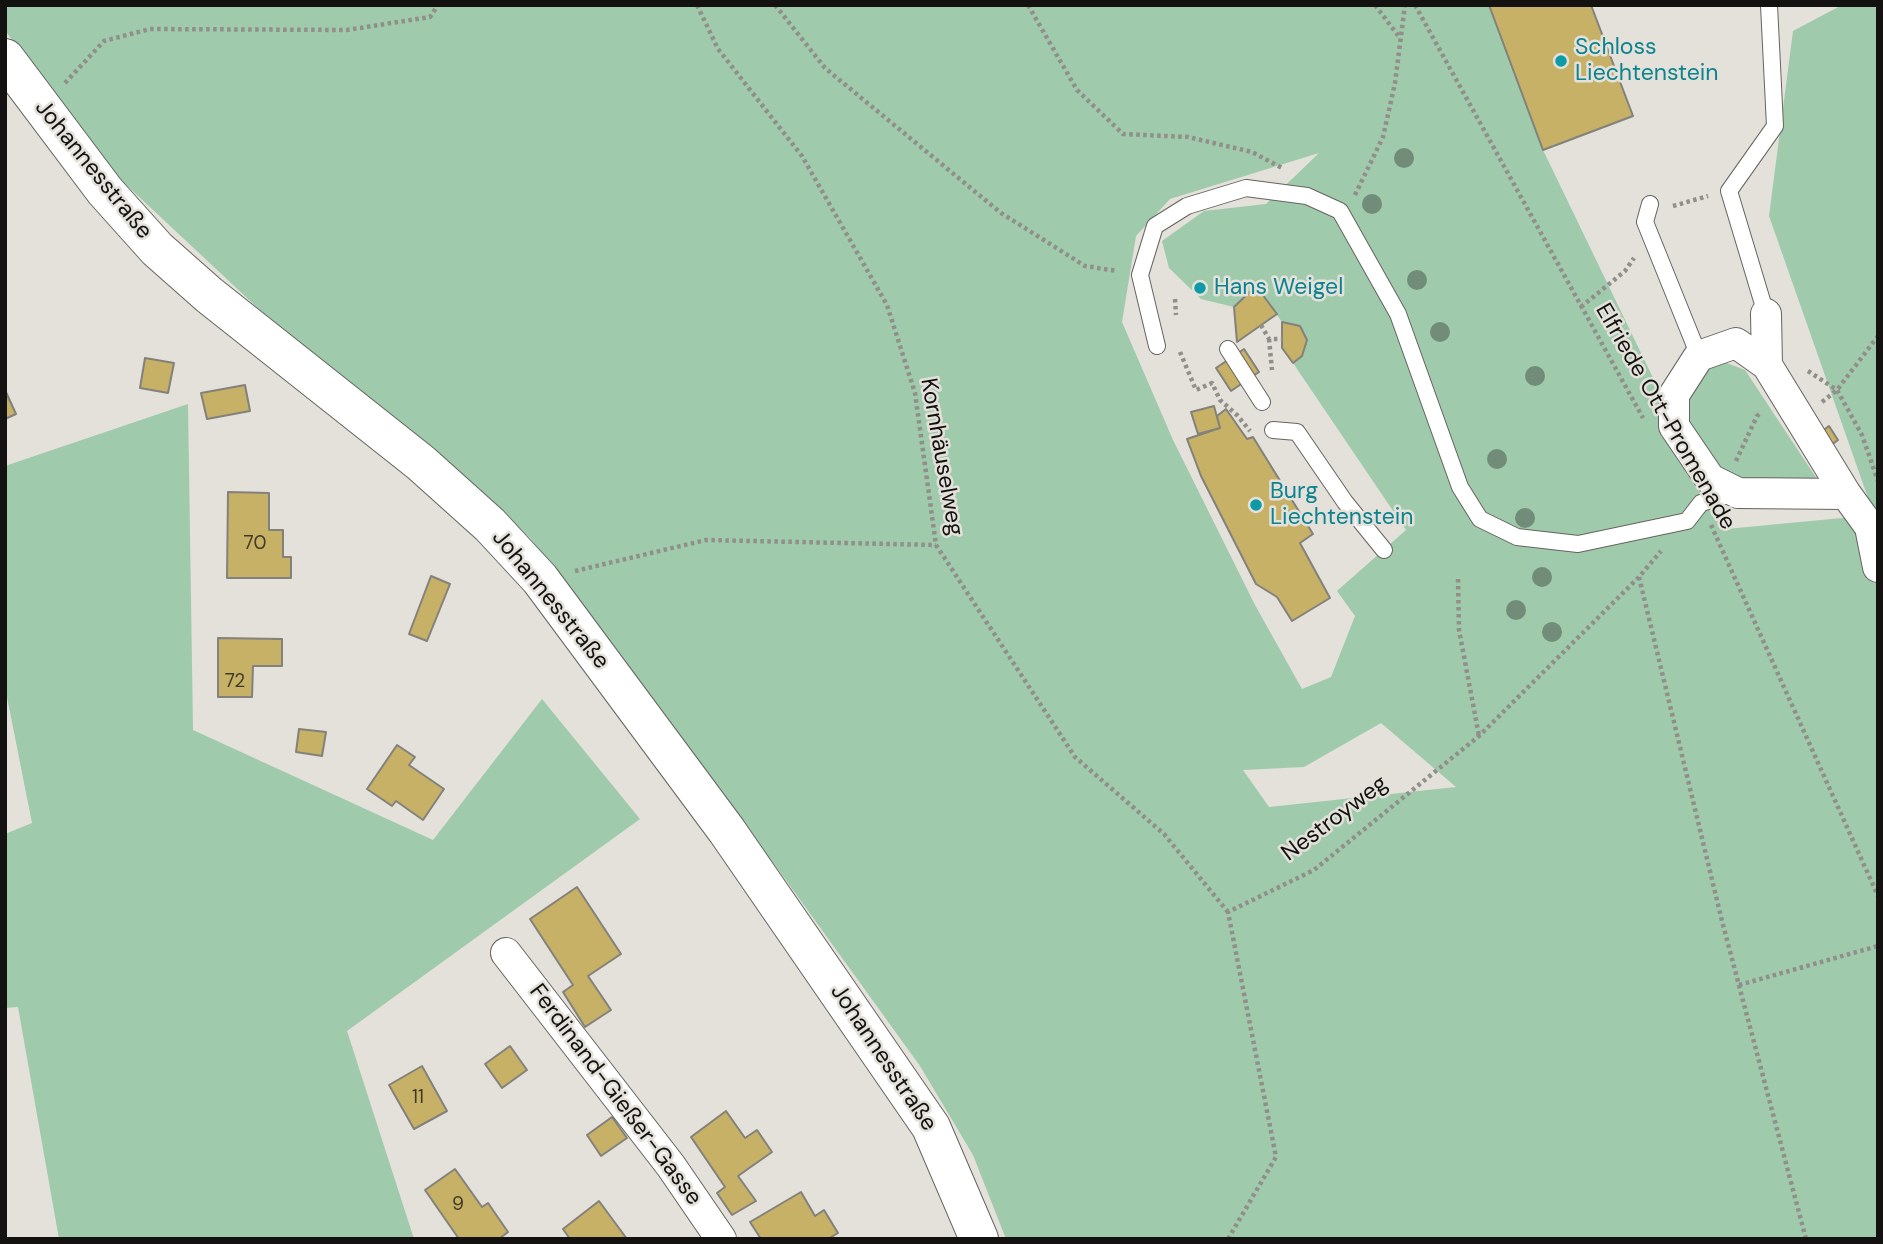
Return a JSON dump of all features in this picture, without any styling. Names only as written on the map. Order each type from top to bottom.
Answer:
[{"type":"main road","name":"Johannesstraße","points":[[5,58],[105,191],[157,249],[209,295],[421,463],[490,525],[540,579],[727,831],[932,1127],[979,1239]]},
{"type":"street","points":[[1766,314],[1768,365]]},
{"type":"street","points":[[1846,494],[1738,493],[1710,479],[1674,426],[1674,396],[1699,356],[1736,343],[1768,365],[1846,494],[1870,527],[1878,567]]},
{"type":"street","name":"Ferdinand-Gießer-Gasse","points":[[506,953],[671,1166],[721,1239]]},
{"type":"lane","points":[[1766,314],[1729,191],[1775,126],[1769,5]]},
{"type":"lane","points":[[1157,346],[1140,275],[1155,226],[1188,206],[1246,188],[1307,196],[1340,211],[1398,314],[1460,487],[1480,519],[1517,537],[1578,544],[1687,521],[1701,503],[1738,493]]},
{"type":"lane","points":[[1650,204],[1645,222],[1699,356]]},
{"type":"lane","points":[[1228,349],[1262,402]]},
{"type":"lane","points":[[1273,430],[1297,432],[1345,502],[1384,550]]},
{"type":"path","points":[[43,107],[104,41],[150,29],[347,30],[430,17],[438,5]]},
{"type":"path","name":"Kornhäuselweg","points":[[697,5],[718,49],[802,156],[887,305],[915,393],[936,545],[1075,757],[1164,834],[1228,912]]},
{"type":"path","points":[[775,5],[825,68],[1001,213],[1085,266],[1140,275]]},
{"type":"path","points":[[1028,5],[1077,90],[1123,134],[1188,137],[1252,152],[1289,171],[1307,196]]},
{"type":"path","points":[[1375,5],[1401,39]]},
{"type":"path","points":[[1340,211],[1354,196],[1382,137],[1395,83],[1405,5]]},
{"type":"path","name":"Elfriede Ott-Promenade","points":[[1415,5],[1647,427]]},
{"type":"path","points":[[1261,325],[1269,339],[1282,339]]},
{"type":"path","points":[[1180,355],[1196,390],[1212,383],[1220,400],[1252,434]]},
{"type":"path","points":[[1768,365],[1792,362],[1837,390],[1863,435],[1878,481]]},
{"type":"path","name":"Elfriede Ott-Promenade","points":[[1701,503],[1878,896]]},
{"type":"path","name":"Nestroyweg","points":[[1228,912],[1314,870],[1479,736],[1639,577],[1687,521]]},
{"type":"path","points":[[540,579],[706,540],[936,545]]},
{"type":"path","points":[[1639,577],[1739,985],[1806,1239]]},
{"type":"path","points":[[1458,579],[1459,630],[1479,736]]},
{"type":"path","points":[[1228,912],[1276,1157],[1228,1239]]},
{"type":"path","points":[[1739,985],[1878,946]]},
{"type":"green space","points":[[5,5],[1489,5],[1543,150],[1726,529],[1874,515],[1769,216],[1793,31],[1842,5],[1878,5],[1878,1239],[1006,1239],[973,1155],[920,1066],[780,872],[530,538],[446,460],[262,312],[89,150],[5,30]],"holes":[[[1319,153],[1266,204],[1204,211],[1162,241],[1169,268],[1201,299],[1234,307],[1256,286],[1282,322],[1300,326],[1306,346],[1293,363],[1406,530],[1337,591],[1355,616],[1331,677],[1302,689],[1255,605],[1173,440],[1122,322],[1136,236],[1170,199]],[[1381,723],[1456,787],[1269,807],[1243,770],[1304,767]]]},
{"type":"green space","points":[[1724,362],[1745,370],[1817,479],[1750,482],[1722,470],[1697,451],[1682,412],[1690,375]]},
{"type":"green space","points":[[188,404],[193,730],[433,840],[542,699],[640,819],[347,1031],[414,1239],[59,1239],[18,1007],[5,1008],[5,834],[32,823],[5,687],[5,466]]},
{"type":"building","name":"Schloss Liechtenstein","points":[[1489,5],[1591,5],[1633,116],[1543,150]]},
{"type":"building","points":[[1256,286],[1277,314],[1237,342],[1234,307]]},
{"type":"building","points":[[1282,322],[1300,326],[1307,340],[1302,356],[1293,363],[1282,348]]},
{"type":"building","points":[[1244,349],[1259,372],[1231,391],[1216,368]]},
{"type":"building","points":[[145,358],[174,363],[168,393],[140,388]]},
{"type":"building","points":[[245,385],[250,411],[207,419],[201,393]]},
{"type":"building","points":[[5,390],[16,414],[5,419]]},
{"type":"building","points":[[1214,406],[1220,428],[1198,434],[1191,412]]},
{"type":"building","name":"Burg Liechtenstein","points":[[1226,409],[1247,439],[1253,437],[1313,534],[1300,543],[1330,598],[1292,621],[1277,597],[1256,584],[1201,476],[1187,439],[1220,428],[1217,416]]},
{"type":"building","points":[[1829,426],[1838,440],[1830,446],[1821,432]]},
{"type":"building","points":[[228,492],[269,493],[269,530],[283,530],[283,557],[291,557],[291,578],[227,578]]},
{"type":"building","points":[[431,576],[450,584],[427,641],[409,634]]},
{"type":"building","points":[[218,638],[282,639],[282,666],[253,666],[252,697],[218,697]]},
{"type":"building","points":[[299,729],[326,732],[322,756],[296,752]]},
{"type":"building","points":[[397,745],[415,757],[409,765],[444,789],[423,820],[396,801],[392,806],[367,789]]},
{"type":"building","points":[[577,887],[621,954],[588,976],[611,1010],[585,1027],[563,992],[573,985],[530,919]]},
{"type":"building","points":[[510,1046],[527,1070],[502,1088],[485,1064]]},
{"type":"building","points":[[422,1066],[447,1111],[414,1129],[389,1085]]},
{"type":"building","points":[[726,1111],[745,1138],[757,1130],[772,1152],[738,1176],[756,1201],[732,1215],[717,1193],[725,1187],[691,1137]]},
{"type":"building","points":[[612,1117],[627,1138],[601,1156],[587,1135]]},
{"type":"building","points":[[455,1169],[482,1207],[488,1203],[508,1232],[499,1239],[459,1239],[425,1190]]},
{"type":"building","points":[[801,1192],[815,1216],[824,1210],[838,1233],[828,1239],[761,1239],[750,1222]]},
{"type":"building","points":[[599,1201],[627,1239],[570,1239],[563,1229]]},
{"type":"place","name":"Schloss Liechtenstein","points":[[1561,61]]},
{"type":"place","name":"Hans Weigel","points":[[1200,288]]},
{"type":"place","name":"Burg Liechtenstein","points":[[1256,505]]}]
